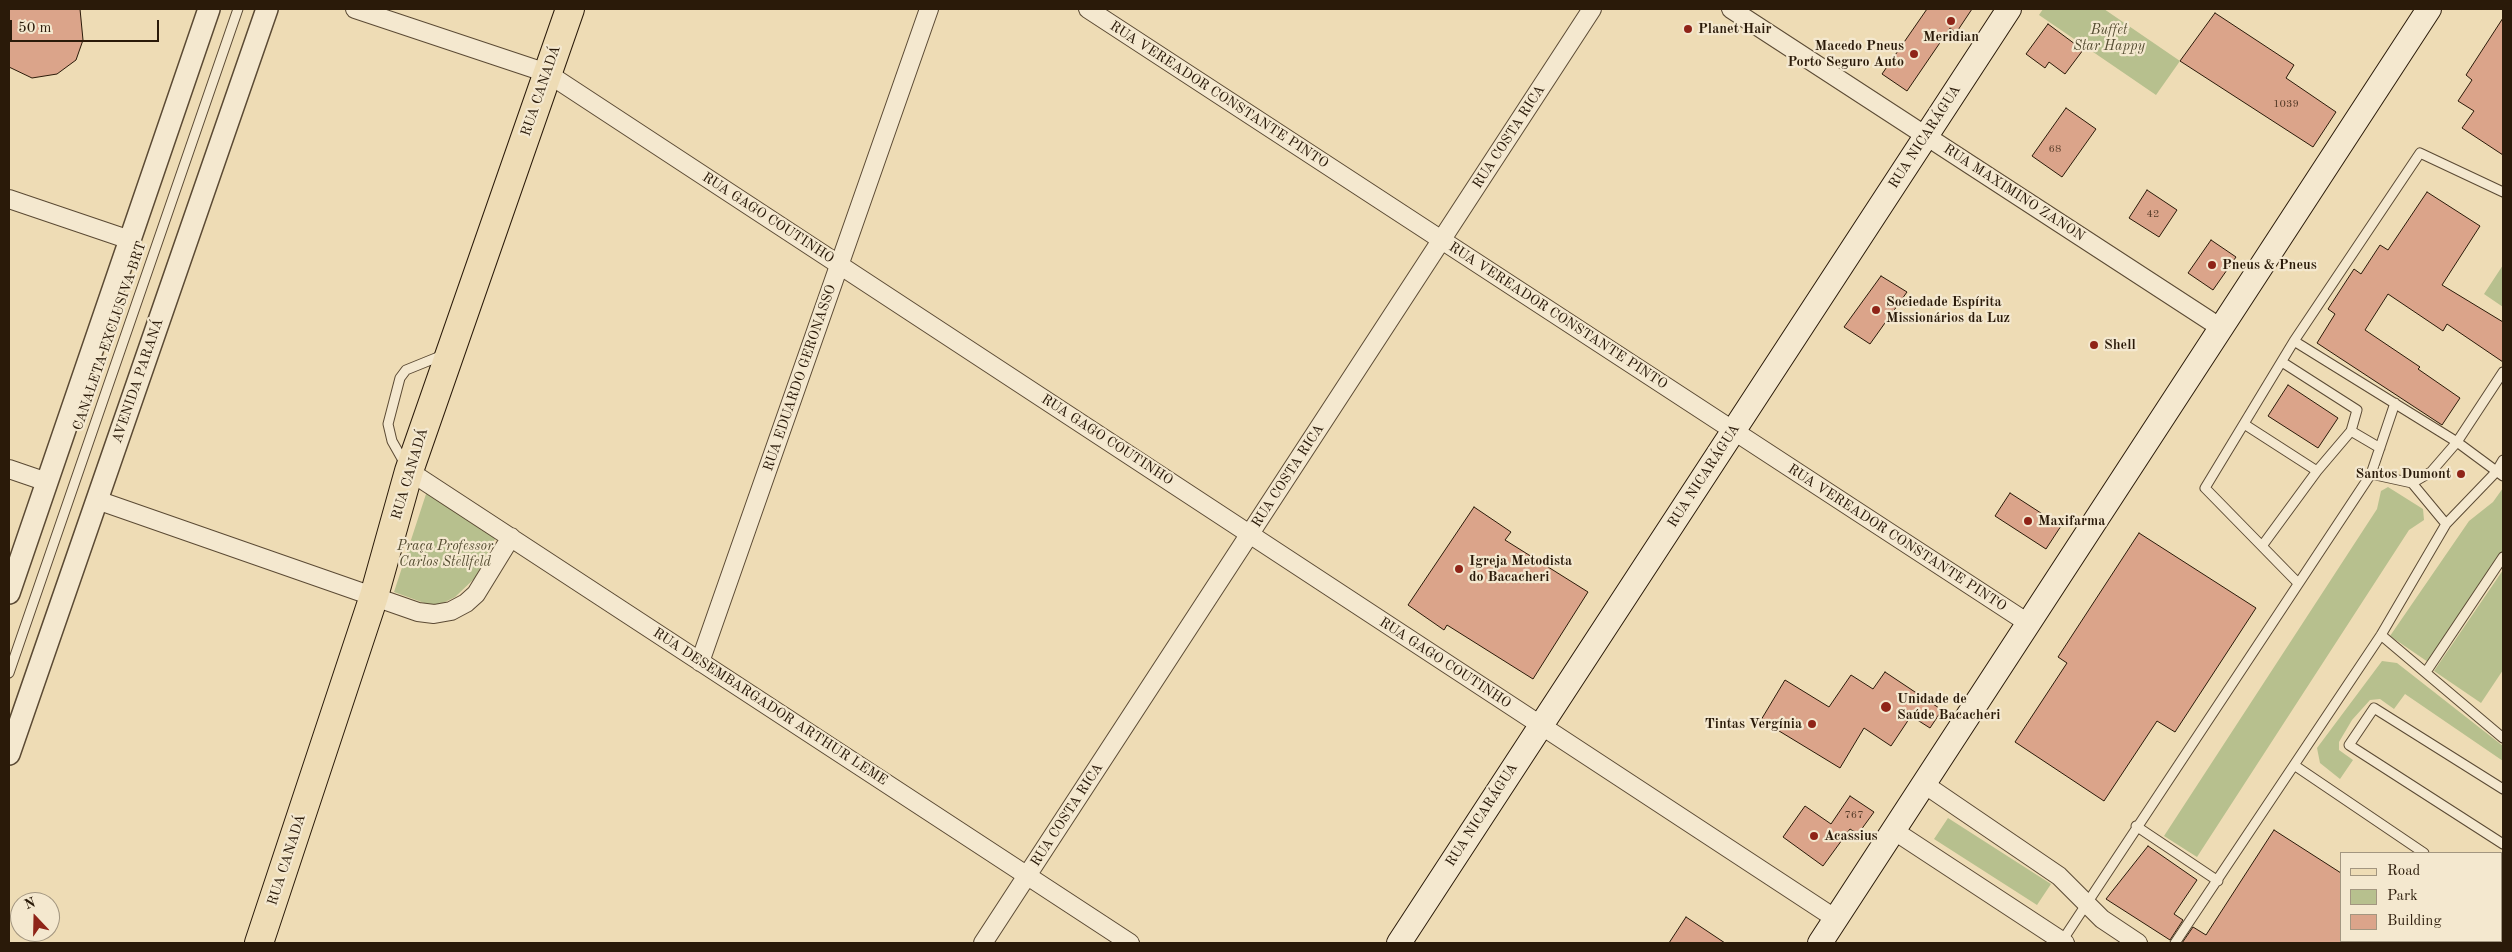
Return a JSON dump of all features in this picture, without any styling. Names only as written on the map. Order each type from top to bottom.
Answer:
[{"type":"main road","name":"RUA CANADÁ","points":[[259,943],[374,596],[409,471],[570,9]]},
{"type":"main road","name":"RUA NICARÁGUA","points":[[1399,943],[2009,9]]},
{"type":"main road","points":[[1820,943],[2429,9]]},
{"type":"street","points":[[9,593],[210,9]]},
{"type":"street","name":"AVENIDA PARANÁ","points":[[9,754],[267,9]]},
{"type":"street","name":"RUA GAGO COUTINHO","points":[[355,9],[547,73],[1836,919]]},
{"type":"street","name":"RUA EDUARDO GERONASSO","points":[[700,662],[929,9]]},
{"type":"street","name":"RUA VEREADOR CONSTANTE PINTO","points":[[1088,9],[2028,623]]},
{"type":"street","name":"RUA COSTA RICA","points":[[983,943],[1592,9]]},
{"type":"street","name":"RUA MAXIMINO ZANON","points":[[1731,9],[2221,328]]},
{"type":"street","points":[[9,199],[130,240]]},
{"type":"street","points":[[9,469],[47,482]]},
{"type":"street","name":"RUA DESEMBARGADOR ARTHUR LEME","points":[[409,471],[1130,943]]},
{"type":"street","points":[[97,500],[418,612],[434,614],[451,612],[476,594],[511,537]]},
{"type":"street","points":[[1924,784],[2059,876],[2102,920],[2138,943]]},
{"type":"street","points":[[1893,830],[2064,942]]},
{"type":"lane","name":"CANALETA EXCLUSIVA BRT","points":[[9,673],[238,9]]},
{"type":"lane","points":[[2298,583],[2205,488],[2294,341],[2420,153],[2503,192]]},
{"type":"lane","points":[[2294,341],[2457,442],[2500,474]]},
{"type":"lane","points":[[409,471],[392,441],[388,424],[400,378],[406,370],[450,352]]},
{"type":"lane","points":[[2262,546],[2317,472],[2351,431],[2357,410],[2282,362]]},
{"type":"lane","points":[[2412,483],[2431,472],[2457,442],[2503,372]]},
{"type":"lane","points":[[2064,942],[2086,903],[2136,826],[2371,474],[2395,403]]},
{"type":"lane","points":[[2244,424],[2317,472]]},
{"type":"lane","points":[[2351,431],[2380,448]]},
{"type":"lane","points":[[2175,943],[2381,635],[2446,524],[2500,474],[2503,460]]},
{"type":"lane","points":[[2371,474],[2412,483],[2446,524]]},
{"type":"lane","points":[[2426,672],[2503,557]]},
{"type":"lane","points":[[2381,635],[2503,738]]},
{"type":"lane","points":[[2503,789],[2374,708],[2349,745],[2503,844]]},
{"type":"lane","points":[[2294,765],[2423,852]]},
{"type":"lane","points":[[2136,826],[2218,880]]},
{"type":"green space","name":"Buffet Star Happy","points":[[2043,9],[2104,9],[2180,61],[2156,95],[2039,15]]},
{"type":"green space","points":[[2503,265],[2503,307],[2484,294]]},
{"type":"green space","points":[[2388,487],[2423,509],[2424,520],[2409,530],[2197,857],[2164,836],[2377,509],[2381,491]]},
{"type":"green space","points":[[2503,488],[2503,551],[2428,662],[2390,636],[2469,521],[2493,502]]},
{"type":"green space","name":"Praça Professor Carlos Stellfeld","points":[[427,491],[496,537],[475,578],[455,597],[441,604],[427,604],[394,592]]},
{"type":"green space","points":[[2503,570],[2503,670],[2481,703],[2434,671]]},
{"type":"green space","points":[[2382,661],[2397,663],[2503,746],[2503,761],[2405,694],[2394,709],[2380,699],[2370,700],[2352,720],[2339,742],[2339,750],[2353,760],[2340,779],[2320,763],[2317,748]]},
{"type":"green space","points":[[1948,818],[2051,884],[2037,905],[1934,839]]},
{"type":"building","points":[[9,9],[80,9],[83,40],[76,60],[57,74],[32,78],[9,67]]},
{"type":"building","name":"Macedo Pneus Porto Seguro Auto","points":[[1927,9],[1972,9],[1956,33],[1950,28],[1907,91],[1882,74]]},
{"type":"building","points":[[2215,13],[2294,65],[2286,78],[2336,112],[2313,147],[2180,61]]},
{"type":"building","points":[[2503,18],[2503,155],[2462,128],[2474,111],[2458,101],[2472,80],[2466,75]]},
{"type":"building","points":[[2048,24],[2083,50],[2065,74],[2049,62],[2045,68],[2026,54]]},
{"type":"building","points":[[2066,108],[2096,129],[2062,177],[2032,156]]},
{"type":"building","points":[[2147,190],[2177,210],[2159,237],[2129,218]]},
{"type":"building","points":[[2427,192],[2480,226],[2442,285],[2503,322],[2503,362],[2447,324],[2443,331],[2388,294],[2365,330],[2420,367],[2418,369],[2460,398],[2442,425],[2317,343],[2335,314],[2328,309],[2354,269],[2361,274],[2380,245],[2388,250]]},
{"type":"building","name":"Pneus & Pneus","points":[[2211,240],[2236,257],[2213,290],[2188,273]]},
{"type":"building","name":"Sociedade Espírita Missionários da Luz","points":[[1881,276],[1907,292],[1870,344],[1844,327]]},
{"type":"building","points":[[2288,385],[2338,418],[2318,448],[2268,416]]},
{"type":"building","name":"Maxifarma","points":[[2010,493],[2061,526],[2046,549],[1995,516]]},
{"type":"building","points":[[1474,507],[1511,532],[1505,540],[1588,592],[1533,679],[1447,625],[1444,630],[1408,605]]},
{"type":"building","points":[[2139,533],[2256,608],[2175,732],[2157,721],[2104,801],[2015,742],[2067,663],[2058,657]]},
{"type":"building","points":[[1885,672],[1942,710],[1930,728],[1911,716],[1891,746],[1864,728],[1840,768],[1761,720],[1785,680],[1829,707],[1851,675],[1873,689]]},
{"type":"building","name":"Acassius","points":[[1850,796],[1874,812],[1858,834],[1850,829],[1823,866],[1783,837],[1805,806],[1831,824]]},
{"type":"building","points":[[2274,830],[2340,872],[2341,943],[2182,943],[2193,927],[2206,935]]},
{"type":"building","points":[[2148,846],[2197,880],[2174,914],[2183,920],[2170,940],[2106,899]]},
{"type":"building","points":[[1686,917],[1725,943],[1669,943]]},
{"type":"place","name":"Meridian","points":[[1951,21]]},
{"type":"place","name":"Planet Hair","points":[[1688,29]]},
{"type":"place","name":"Macedo Pneus Porto Seguro Auto","points":[[1914,54]]},
{"type":"place","name":"Pneus & Pneus","points":[[2212,265]]},
{"type":"place","name":"Sociedade Espírita Missionários da Luz","points":[[1876,310]]},
{"type":"place","name":"Shell","points":[[2094,345]]},
{"type":"place","name":"Santos Dumont","points":[[2461,474]]},
{"type":"place","name":"Maxifarma","points":[[2028,521]]},
{"type":"place","name":"Igreja Metodista do Bacacheri","points":[[1459,569]]},
{"type":"place","name":"Unidade de Saúde Bacacheri","points":[[1886,707]]},
{"type":"place","name":"Tintas Vergínia","points":[[1812,724]]},
{"type":"place","name":"Acassius","points":[[1814,836]]}]
